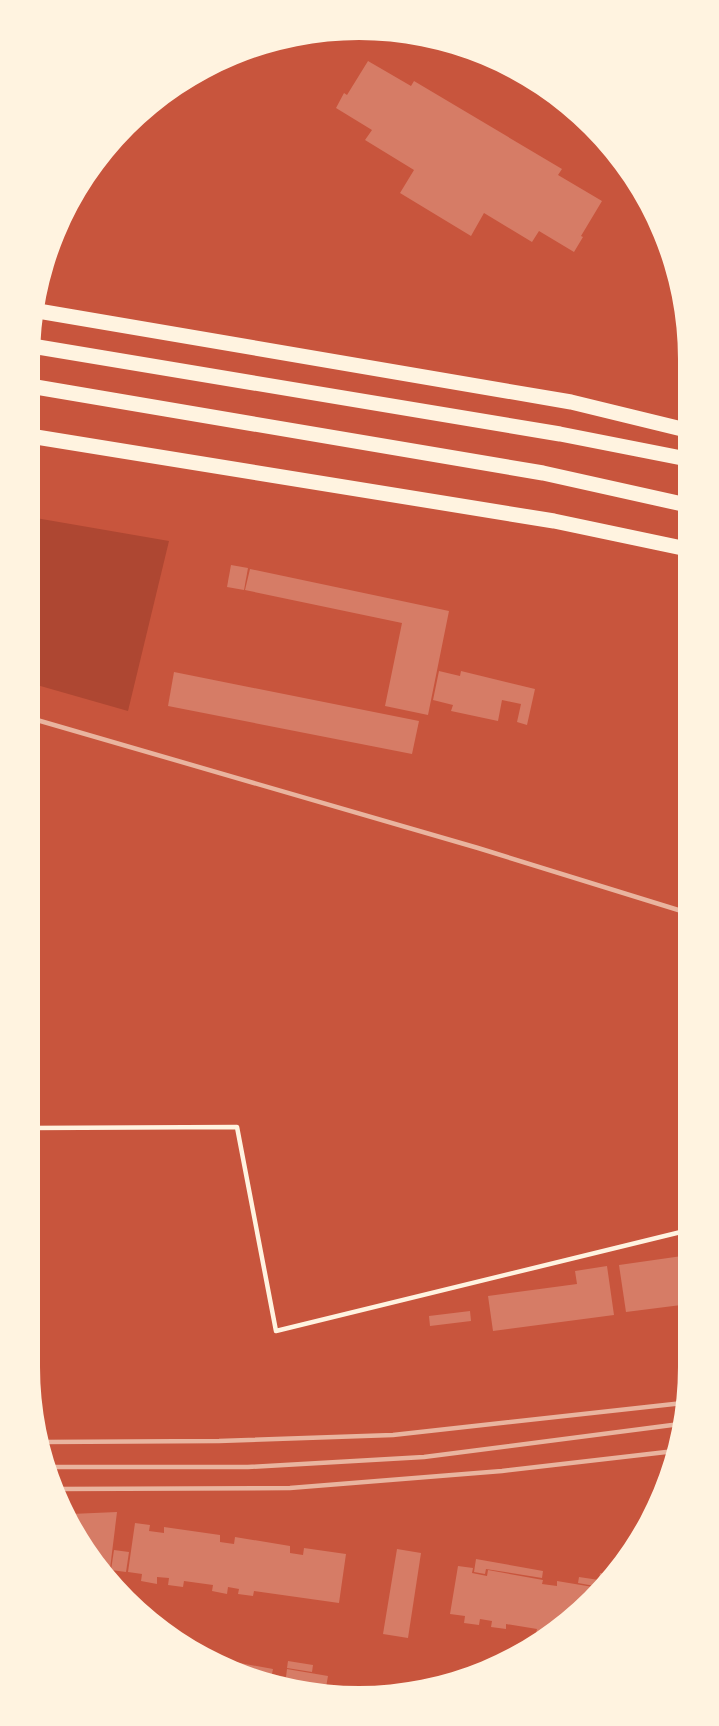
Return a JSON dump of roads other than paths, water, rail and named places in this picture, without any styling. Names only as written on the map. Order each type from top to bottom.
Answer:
[{"type":"main road","points":[[44,311],[571,402],[678,428]]},
{"type":"main road","points":[[41,347],[560,434],[678,457]]},
{"type":"main road","points":[[40,388],[543,473],[678,503]]},
{"type":"main road","points":[[40,438],[554,522],[678,547]]},
{"type":"lane","points":[[40,1128],[237,1127],[276,1331],[678,1233]]},
{"type":"railway","points":[[40,721],[478,848],[678,910]]},
{"type":"railway","points":[[50,1442],[219,1441],[393,1435],[676,1404]]},
{"type":"railway","points":[[56,1467],[248,1467],[424,1457],[673,1425]]},
{"type":"railway","points":[[65,1489],[290,1488],[502,1471],[667,1452]]}]
